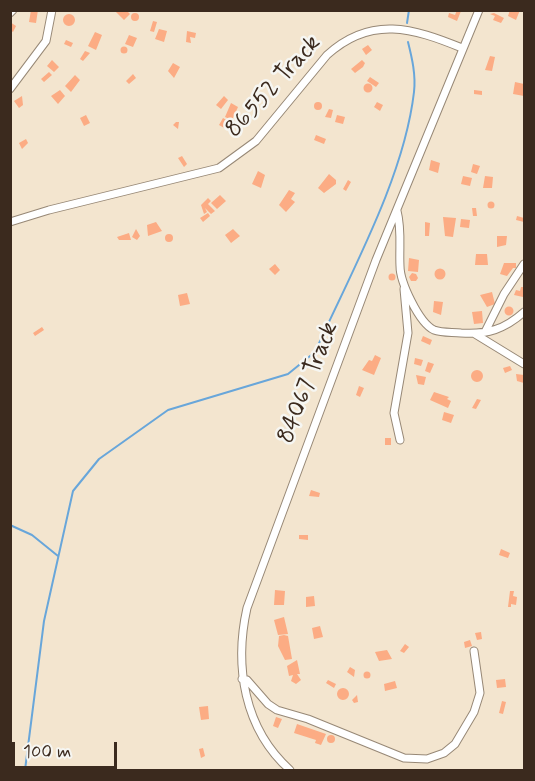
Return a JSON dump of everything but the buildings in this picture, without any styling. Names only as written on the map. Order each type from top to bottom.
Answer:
[{"type":"street","points":[[10,89],[46,41],[52,10]]},
{"type":"street","name":"84067 Track","points":[[290,771],[277,758],[258,728],[242,679],[241,647],[250,595],[397,211],[479,10]]},
{"type":"street","name":"86552 Track","points":[[10,222],[49,210],[219,168],[256,141],[327,55],[337,46],[360,33],[406,29],[462,48]]},
{"type":"street","points":[[397,211],[401,230],[399,266],[404,286],[408,333],[394,413],[400,440]]},
{"type":"street","points":[[485,332],[504,294],[525,264]]},
{"type":"street","points":[[404,286],[422,318],[431,328],[475,334],[505,327],[525,312]]},
{"type":"street","points":[[475,334],[525,364]]},
{"type":"street","points":[[242,679],[247,680],[268,704],[277,710],[308,718],[404,758],[427,759],[444,753],[455,744],[474,712],[480,693],[474,651]]},
{"type":"waterway","points":[[407,23],[409,10]]},
{"type":"waterway","points":[[25,770],[44,621],[73,491],[99,459],[168,410],[288,374],[315,352],[360,257],[388,191],[399,158],[414,92],[413,67],[408,42]]},
{"type":"waterway","points":[[10,525],[32,535],[58,556]]}]
